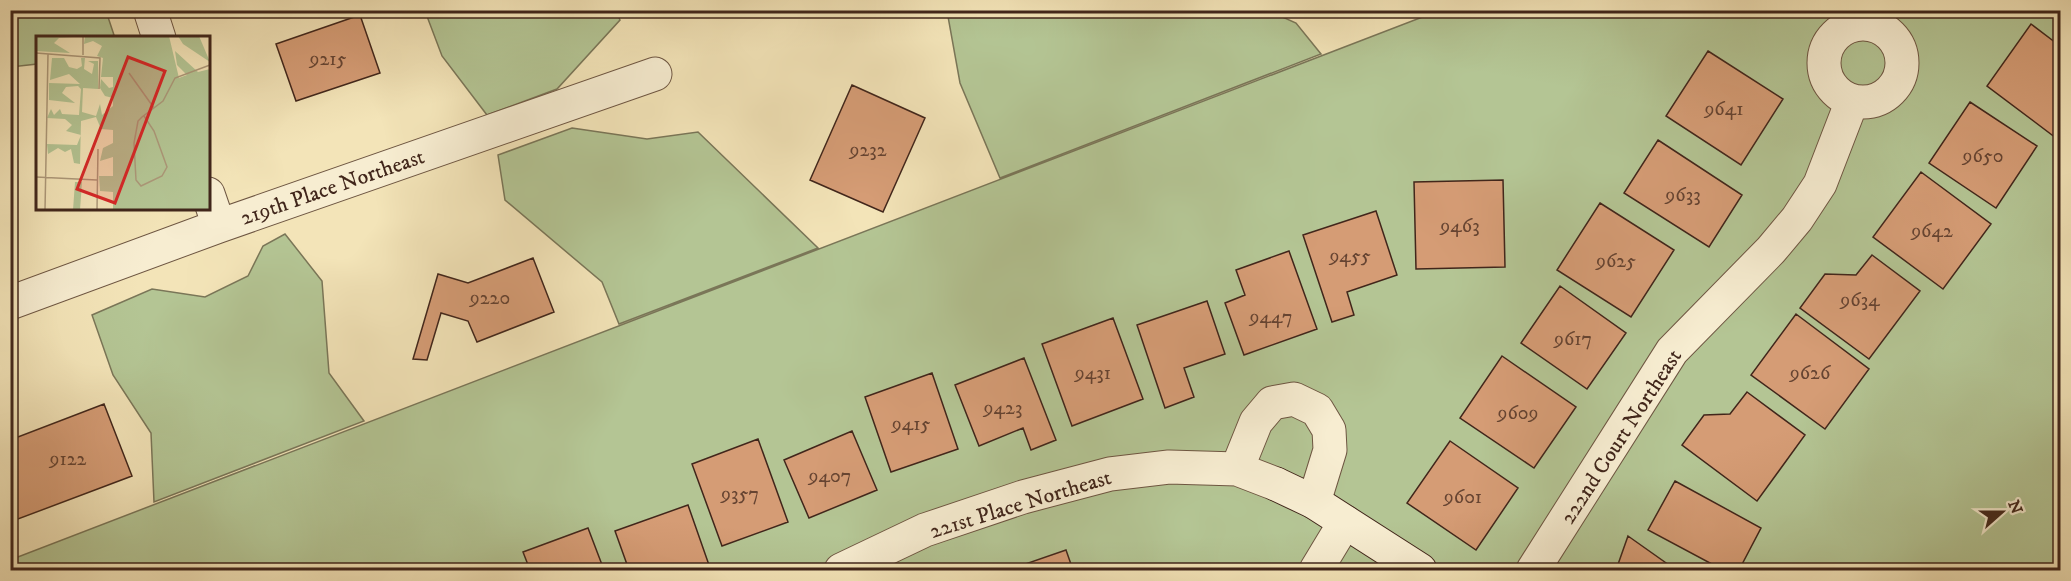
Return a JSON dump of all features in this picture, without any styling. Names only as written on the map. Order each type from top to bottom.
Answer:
[{"type":"street","points":[[150,10],[158,36]]},
{"type":"street","name":"219th Place Northeast","points":[[10,303],[219,226],[655,74]]},
{"type":"street","name":"222nd Court Northeast","points":[[1533,570],[1672,351],[1771,250],[1797,219],[1820,184],[1852,101]]},
{"type":"street","points":[[210,200],[219,226]]},
{"type":"street","points":[[1237,469],[1256,422],[1272,403],[1294,399],[1317,410],[1329,430],[1330,450],[1314,502]]},
{"type":"street","name":"221st Place Northeast","points":[[841,570],[925,530],[1023,497],[1110,474],[1169,467],[1237,469],[1276,484],[1314,502],[1420,570]]},
{"type":"street","points":[[1316,570],[1345,522]]},
{"type":"green space","points":[[10,11],[106,11],[114,35],[36,36],[36,64],[11,67]]},
{"type":"green space","points":[[425,11],[616,11],[620,20],[557,89],[487,115],[442,56]]},
{"type":"green space","points":[[947,11],[1269,11],[1296,23],[1321,54],[1000,178],[960,83]]},
{"type":"green space","points":[[1438,11],[2060,11],[2060,570],[11,570],[10,560]]},
{"type":"green space","points":[[572,128],[647,139],[698,132],[818,248],[619,324],[602,282],[505,200],[498,155]]},
{"type":"green space","points":[[285,234],[322,281],[329,373],[364,421],[154,502],[151,433],[113,375],[92,315],[152,289],[205,297],[248,276],[263,246]]},
{"type":"building","points":[[360,15],[380,73],[296,101],[276,44]]},
{"type":"building","points":[[2031,24],[2060,46],[2060,141],[1987,86]]},
{"type":"building","points":[[1708,51],[1783,99],[1741,165],[1666,116]]},
{"type":"building","points":[[852,85],[925,118],[883,212],[810,180]]},
{"type":"building","points":[[1970,102],[2037,146],[1996,208],[1929,163]]},
{"type":"building","points":[[1658,140],[1742,195],[1709,247],[1624,193]]},
{"type":"building","points":[[1921,172],[1991,224],[1943,289],[1873,237]]},
{"type":"building","points":[[1503,180],[1505,267],[1416,269],[1414,182]]},
{"type":"building","points":[[1600,203],[1674,250],[1631,317],[1557,270]]},
{"type":"building","points":[[1376,211],[1397,275],[1347,292],[1354,315],[1332,322],[1303,235]]},
{"type":"building","points":[[1289,251],[1317,329],[1244,355],[1225,303],[1245,295],[1236,270]]},
{"type":"building","points":[[1872,255],[1920,291],[1869,359],[1800,308],[1825,274],[1856,275]]},
{"type":"building","points":[[533,258],[554,312],[477,342],[468,321],[441,313],[427,360],[413,359],[438,274],[468,283]]},
{"type":"building","points":[[1560,286],[1626,333],[1587,389],[1521,343]]},
{"type":"building","points":[[1207,301],[1225,354],[1184,368],[1194,397],[1165,408],[1137,325]]},
{"type":"building","points":[[1796,314],[1869,369],[1825,429],[1751,375]]},
{"type":"building","points":[[1113,318],[1143,399],[1072,426],[1042,344]]},
{"type":"building","points":[[1502,356],[1576,407],[1534,468],[1460,418]]},
{"type":"building","points":[[1024,358],[1056,440],[1031,450],[1023,428],[979,446],[955,385]]},
{"type":"building","points":[[932,373],[958,449],[891,472],[865,397]]},
{"type":"building","points":[[1747,392],[1805,435],[1757,501],[1682,445],[1704,415],[1730,414]]},
{"type":"building","points":[[104,404],[132,476],[10,522],[10,440]]},
{"type":"building","points":[[852,431],[877,490],[809,518],[784,460]]},
{"type":"building","points":[[758,439],[788,522],[722,546],[692,464]]},
{"type":"building","points":[[1450,441],[1518,488],[1476,550],[1407,503]]},
{"type":"building","points":[[1675,481],[1761,528],[1739,570],[1723,570],[1648,530]]},
{"type":"building","points":[[688,505],[709,565],[692,570],[629,570],[615,531]]},
{"type":"building","points":[[588,528],[604,570],[530,570],[523,552]]},
{"type":"building","points":[[1628,536],[1676,570],[1616,570]]},
{"type":"building","points":[[1066,550],[1073,570],[1008,570]]}]
